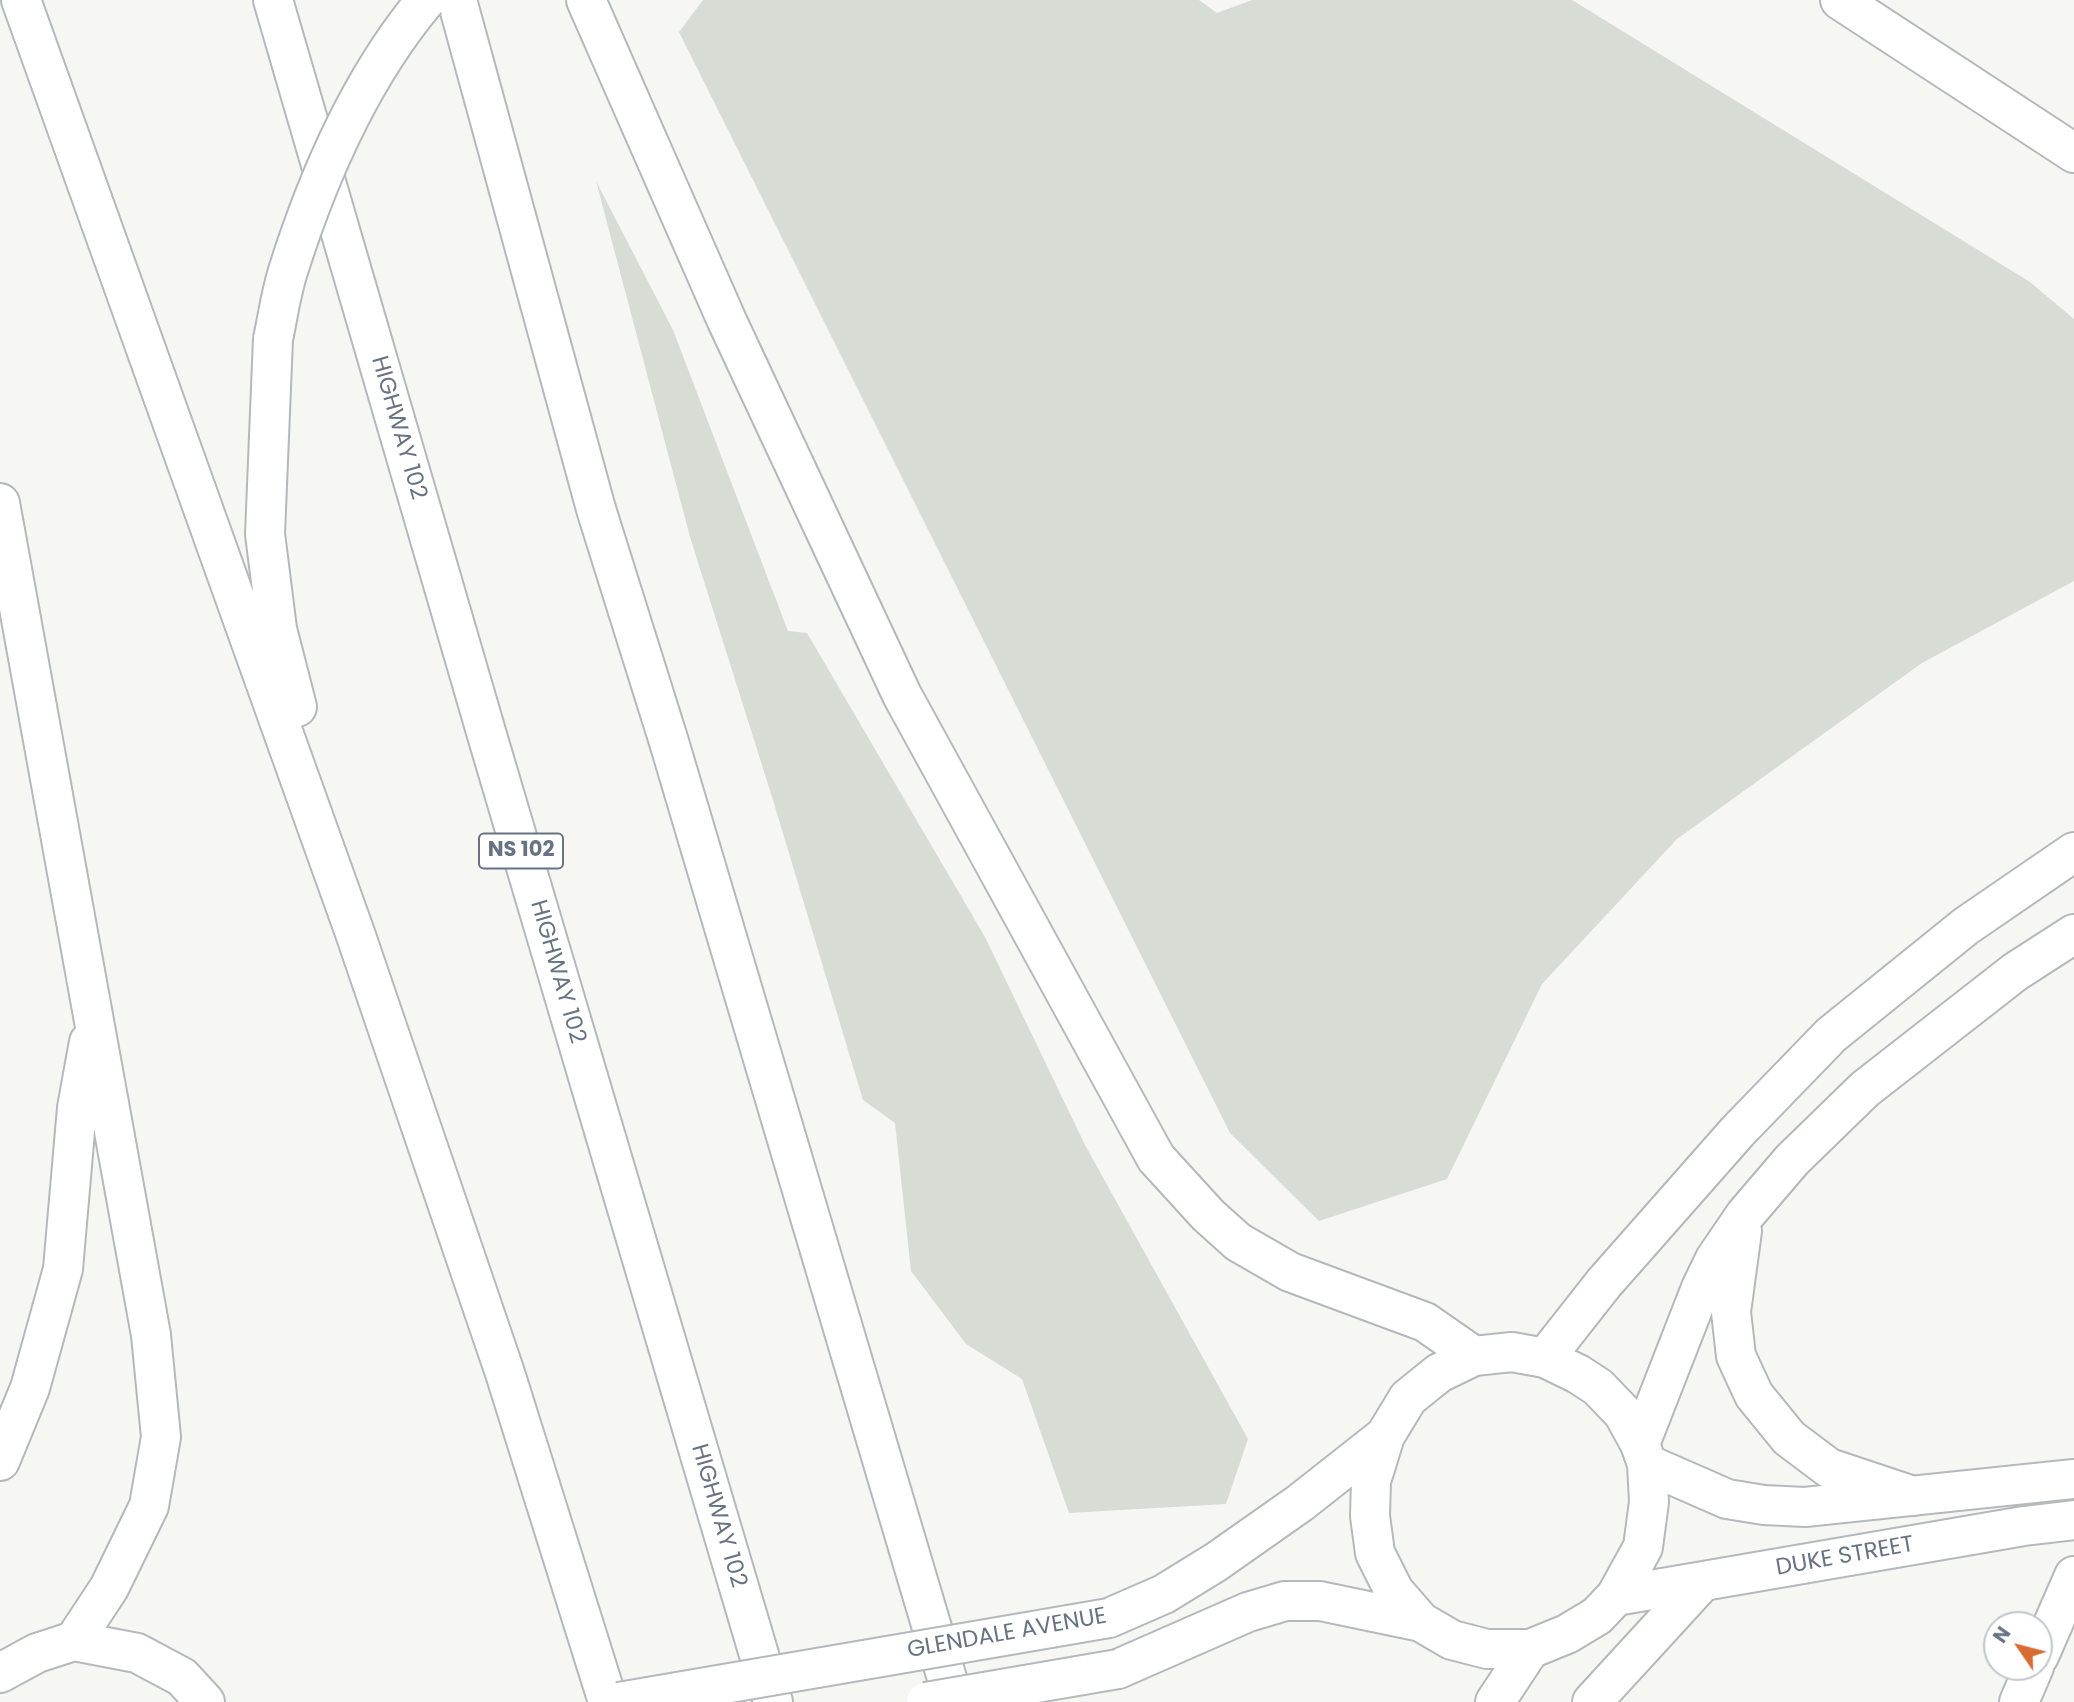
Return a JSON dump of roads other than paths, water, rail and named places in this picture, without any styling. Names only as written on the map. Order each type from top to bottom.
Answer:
[{"type":"main road","points":[[21,0],[355,933],[505,1373],[608,1702]]},
{"type":"main road","name":"HIGHWAY 102","points":[[273,0],[477,702],[773,1702]]},
{"type":"main road","points":[[355,933],[278,629],[265,534],[273,339],[287,273],[318,186],[356,103],[426,0]]},
{"type":"main road","points":[[457,0],[596,509],[669,741],[954,1702]]},
{"type":"main road","points":[[586,0],[727,321],[902,695],[1156,1158],[1208,1215],[1238,1242],[1290,1272],[1425,1322],[1474,1356]]},
{"type":"main road","points":[[1840,0],[2074,153]]},
{"type":"main road","points":[[0,503],[151,1335],[161,1437],[149,1506],[109,1588],[74,1641]]},
{"type":"main road","points":[[1545,1358],[1604,1283],[1729,1141],[1831,1035],[1965,926],[2074,852]]},
{"type":"main road","points":[[1643,1454],[1701,1288],[1715,1259],[1745,1215],[1792,1160],[1865,1089],[2015,972],[2074,934]]},
{"type":"main road","points":[[0,1461],[30,1388],[64,1269],[76,1108],[94,1019]]},
{"type":"main road","points":[[1745,1215],[1731,1312],[1736,1356],[1754,1395],[1789,1438],[1829,1468],[1913,1496]]},
{"type":"main road","points":[[1512,1352],[1545,1358],[1598,1387],[1623,1413],[1643,1454],[1649,1502],[1643,1547],[1616,1596],[1597,1616],[1567,1634],[1530,1649],[1487,1649],[1452,1640],[1422,1622],[1394,1591],[1375,1553],[1370,1516],[1371,1481],[1385,1436],[1409,1398],[1439,1373],[1474,1356],[1512,1352]]},
{"type":"main road","name":"GLENDALE AVENUE","points":[[619,1702],[1109,1618],[1164,1594],[1216,1562],[1300,1503],[1385,1436]]},
{"type":"main road","points":[[1643,1454],[1727,1499],[1764,1505],[1805,1507],[2056,1481]]},
{"type":"main road","name":"DUKE STREET","points":[[1616,1596],[2024,1526],[2074,1520]]},
{"type":"main road","points":[[2053,1624],[2074,1576]]},
{"type":"main road","points":[[1592,1702],[1702,1582]]},
{"type":"main road","points":[[926,1702],[1118,1669],[1248,1612],[1285,1601],[1320,1601],[1422,1622]]},
{"type":"main road","points":[[0,1673],[37,1653],[74,1641],[137,1653],[182,1677],[205,1702]]},
{"type":"main road","points":[[1495,1702],[1530,1649]]},
{"type":"main road","points":[[2019,1702],[2028,1681]]}]
